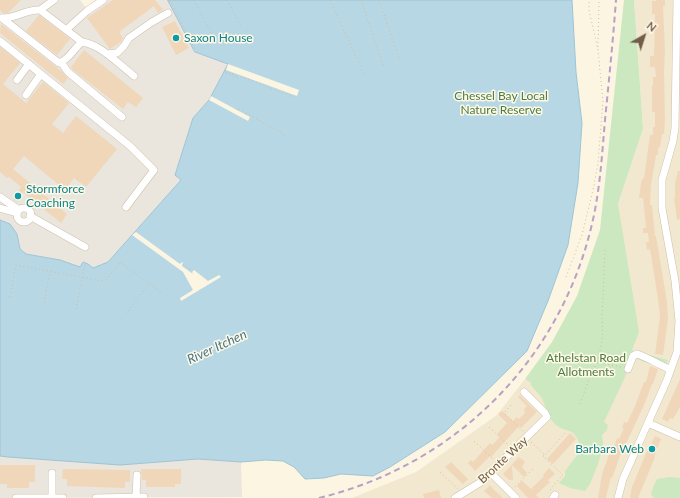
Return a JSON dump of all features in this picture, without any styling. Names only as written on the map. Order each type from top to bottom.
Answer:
[{"type":"street","points":[[40,10],[54,0]]},
{"type":"street","points":[[66,30],[103,0]]},
{"type":"street","points":[[618,498],[623,479],[677,352],[680,321],[662,208],[662,180],[673,142],[678,108],[677,0]]},
{"type":"street","points":[[2,18],[12,18],[32,9],[40,10],[82,42],[90,43],[107,54],[134,76]]},
{"type":"street","points":[[107,54],[117,53],[129,38],[168,13]]},
{"type":"street","points":[[2,18],[61,62],[68,72],[122,117]]},
{"type":"street","points":[[0,41],[130,146],[154,170],[126,207]]},
{"type":"street","points":[[61,62],[65,61],[82,42]]},
{"type":"street","points":[[17,80],[29,64]]},
{"type":"street","points":[[26,95],[42,74]]},
{"type":"street","points":[[0,198],[18,212]]},
{"type":"street","points":[[0,208],[18,212]]},
{"type":"street","points":[[18,212],[23,208],[27,209],[30,212],[30,216],[85,247]]},
{"type":"street","points":[[628,369],[633,356],[637,354],[656,364],[670,369]]},
{"type":"street","name":"Bronte Way","points":[[455,498],[481,482],[547,417],[524,392]]},
{"type":"street","points":[[648,423],[680,437]]},
{"type":"street","points":[[52,473],[52,498]]},
{"type":"street","points":[[491,473],[516,498]]},
{"type":"street","points":[[136,497],[137,474]]},
{"type":"street","points":[[96,498],[144,497]]},
{"type":"street","points":[[16,498],[63,498]]},
{"type":"path","points":[[176,0],[171,3],[195,49]]},
{"type":"path","points":[[194,0],[214,38]]},
{"type":"path","points":[[227,0],[241,27]]},
{"type":"path","points":[[330,0],[364,74]]},
{"type":"path","points":[[361,0],[384,68]]},
{"type":"path","points":[[379,0],[401,64]]},
{"type":"path","points":[[588,0],[598,50]]},
{"type":"path","points":[[566,277],[582,236],[598,163],[603,101],[598,50],[599,0]]},
{"type":"path","points":[[225,71],[294,97]]},
{"type":"path","points":[[226,73],[238,78],[240,77]]},
{"type":"path","points":[[236,110],[237,108],[285,135]]},
{"type":"path","points":[[580,404],[602,347],[605,250]]},
{"type":"path","points":[[10,297],[16,265],[102,281],[107,279],[120,262],[161,292]]},
{"type":"path","points":[[76,309],[85,263]]},
{"type":"path","points":[[183,264],[193,271]]},
{"type":"path","points":[[44,303],[50,271]]},
{"type":"path","points":[[126,314],[149,283]]},
{"type":"path","points":[[597,362],[628,369]]},
{"type":"path","points":[[511,405],[504,413],[564,475],[550,489],[554,497]]},
{"type":"path","points":[[489,427],[514,450]]},
{"type":"path","points":[[544,455],[567,431]]},
{"type":"path","points":[[474,441],[499,465]]},
{"type":"path","points":[[510,492],[533,469]]},
{"type":"path","points":[[440,472],[459,490]]},
{"type":"shaded area","points":[[0,0],[80,0],[87,9],[100,0],[168,0],[195,52],[228,64],[209,100],[193,118],[175,175],[181,180],[108,262],[93,268],[83,262],[80,267],[60,260],[26,254],[20,249],[17,234],[10,225],[0,220]]},
{"type":"shaded area","points":[[634,0],[680,0],[680,498],[352,498],[416,472],[497,415],[525,379],[601,426],[634,358],[665,370],[668,360],[632,350],[618,204],[643,129]]},
{"type":"shaded area","points":[[0,456],[174,460],[198,459],[241,462],[242,497],[0,498]]},
{"type":"green space","name":"Athelstan Road Allotments","points":[[624,0],[634,0],[643,129],[618,204],[639,332],[632,350],[668,360],[665,370],[634,358],[604,422],[608,425],[607,430],[602,435],[603,446],[590,484],[585,491],[570,488],[559,483],[565,476],[565,471],[581,450],[579,442],[573,433],[558,427],[554,423],[541,397],[531,383],[525,379],[552,342],[577,296],[600,230]]},
{"type":"green space","points":[[669,477],[680,478],[680,498],[654,498],[651,494],[657,479]]},
{"type":"water","name":"River Itchen","points":[[168,0],[572,0],[576,72],[582,123],[578,183],[568,245],[548,301],[527,351],[445,432],[373,476],[341,474],[324,478],[305,479],[294,467],[283,461],[266,460],[241,462],[198,459],[120,465],[0,456],[0,220],[10,224],[17,234],[20,249],[26,254],[60,260],[80,267],[83,262],[93,268],[108,262],[181,180],[175,175],[193,118],[209,100],[228,64],[195,52]]},
{"type":"pier","points":[[228,64],[299,90],[297,96],[226,70]]},
{"type":"pier","points":[[211,96],[250,117],[248,121],[209,100]]},
{"type":"pier","points":[[136,232],[180,264],[182,262],[182,266],[193,274],[192,272],[194,270],[208,281],[219,275],[221,277],[181,301],[180,298],[193,290],[183,272],[132,235]]},
{"type":"building","points":[[0,0],[21,0],[8,13],[3,13],[0,10]]},
{"type":"building","points":[[113,0],[155,0],[163,10],[158,13],[154,6],[119,32],[123,38],[121,42],[110,49],[87,18]]},
{"type":"building","points":[[665,0],[665,6],[663,6],[665,49],[665,119],[664,134],[662,134],[660,148],[658,147],[658,155],[656,155],[651,185],[650,205],[652,205],[655,236],[667,302],[668,319],[663,355],[655,354],[660,316],[650,249],[647,250],[646,242],[649,242],[648,233],[643,233],[643,228],[646,228],[643,198],[639,198],[641,183],[644,178],[650,135],[653,135],[653,127],[655,127],[655,112],[652,112],[652,85],[653,77],[656,77],[655,67],[650,67],[650,56],[654,56],[655,14],[652,14],[652,1]]},
{"type":"building","points":[[39,15],[70,39],[57,55],[26,31]]},
{"type":"building","name":"Saxon House","points":[[175,21],[189,48],[176,55],[162,27]]},
{"type":"building","points":[[1,24],[60,70],[68,78],[63,84],[0,33]]},
{"type":"building","points":[[0,47],[20,63],[3,84],[26,103],[43,82],[69,103],[52,124],[63,133],[76,116],[117,149],[86,187],[74,178],[65,190],[24,156],[13,169],[67,214],[61,223],[23,192],[18,202],[14,200],[21,187],[0,172]]},
{"type":"building","points":[[84,50],[143,98],[136,107],[128,102],[123,109],[72,69],[71,67]]},
{"type":"building","points":[[678,171],[680,171],[680,219],[677,220],[674,198],[675,183]]},
{"type":"building","points":[[650,366],[658,369],[653,384],[624,448],[623,447],[612,478],[611,477],[606,498],[598,498],[602,474],[609,455],[612,454],[617,438],[619,439],[624,428],[622,428],[624,422],[627,423],[635,406],[644,382],[646,382]]},
{"type":"building","points":[[680,379],[680,407],[673,419],[670,418],[668,422],[662,419]]},
{"type":"building","points":[[520,395],[537,412],[521,428],[519,426],[491,457],[490,456],[475,471],[468,463],[471,460],[473,462],[490,443],[492,445],[500,437],[497,434],[507,423],[498,414],[502,411],[513,421],[517,417],[519,419],[525,413],[524,409],[527,406],[518,397]]},
{"type":"building","points":[[570,433],[576,439],[553,464],[547,459]]},
{"type":"building","points":[[655,436],[661,439],[655,457],[638,498],[632,498],[630,497],[632,487],[650,444]]},
{"type":"building","points":[[519,457],[525,462],[522,467],[527,473],[524,477],[512,465],[513,480],[509,480],[503,474]]},
{"type":"building","points":[[451,462],[468,479],[463,484],[445,467]]},
{"type":"building","points":[[0,465],[35,465],[35,482],[29,482],[29,488],[7,488],[7,484],[0,484]]},
{"type":"building","points":[[549,468],[555,474],[548,480],[550,482],[536,495],[539,498],[528,498],[517,486],[522,481],[531,489],[544,476],[543,475]]},
{"type":"building","points":[[63,469],[130,470],[130,482],[125,482],[125,488],[67,486],[67,479],[62,479]]},
{"type":"building","points":[[141,469],[181,469],[181,484],[175,484],[175,487],[146,487],[146,480],[142,480]]},
{"type":"building","points":[[490,485],[503,498],[492,498],[484,491]]},
{"type":"building","points":[[439,490],[441,498],[424,498],[423,494]]},
{"type":"railway","points":[[319,498],[368,482],[415,461],[457,433],[494,400],[527,362],[555,320],[577,274],[595,211],[616,0]]},
{"type":"place","name":"Saxon House","points":[[176,38]]},
{"type":"place","name":"Stormforce Coaching","points":[[18,196]]},
{"type":"place","name":"Barbara Web","points":[[652,449]]},
{"type":"park label","name":"Chessel Bay Local Nature Reserve","points":[[501,103]]}]
